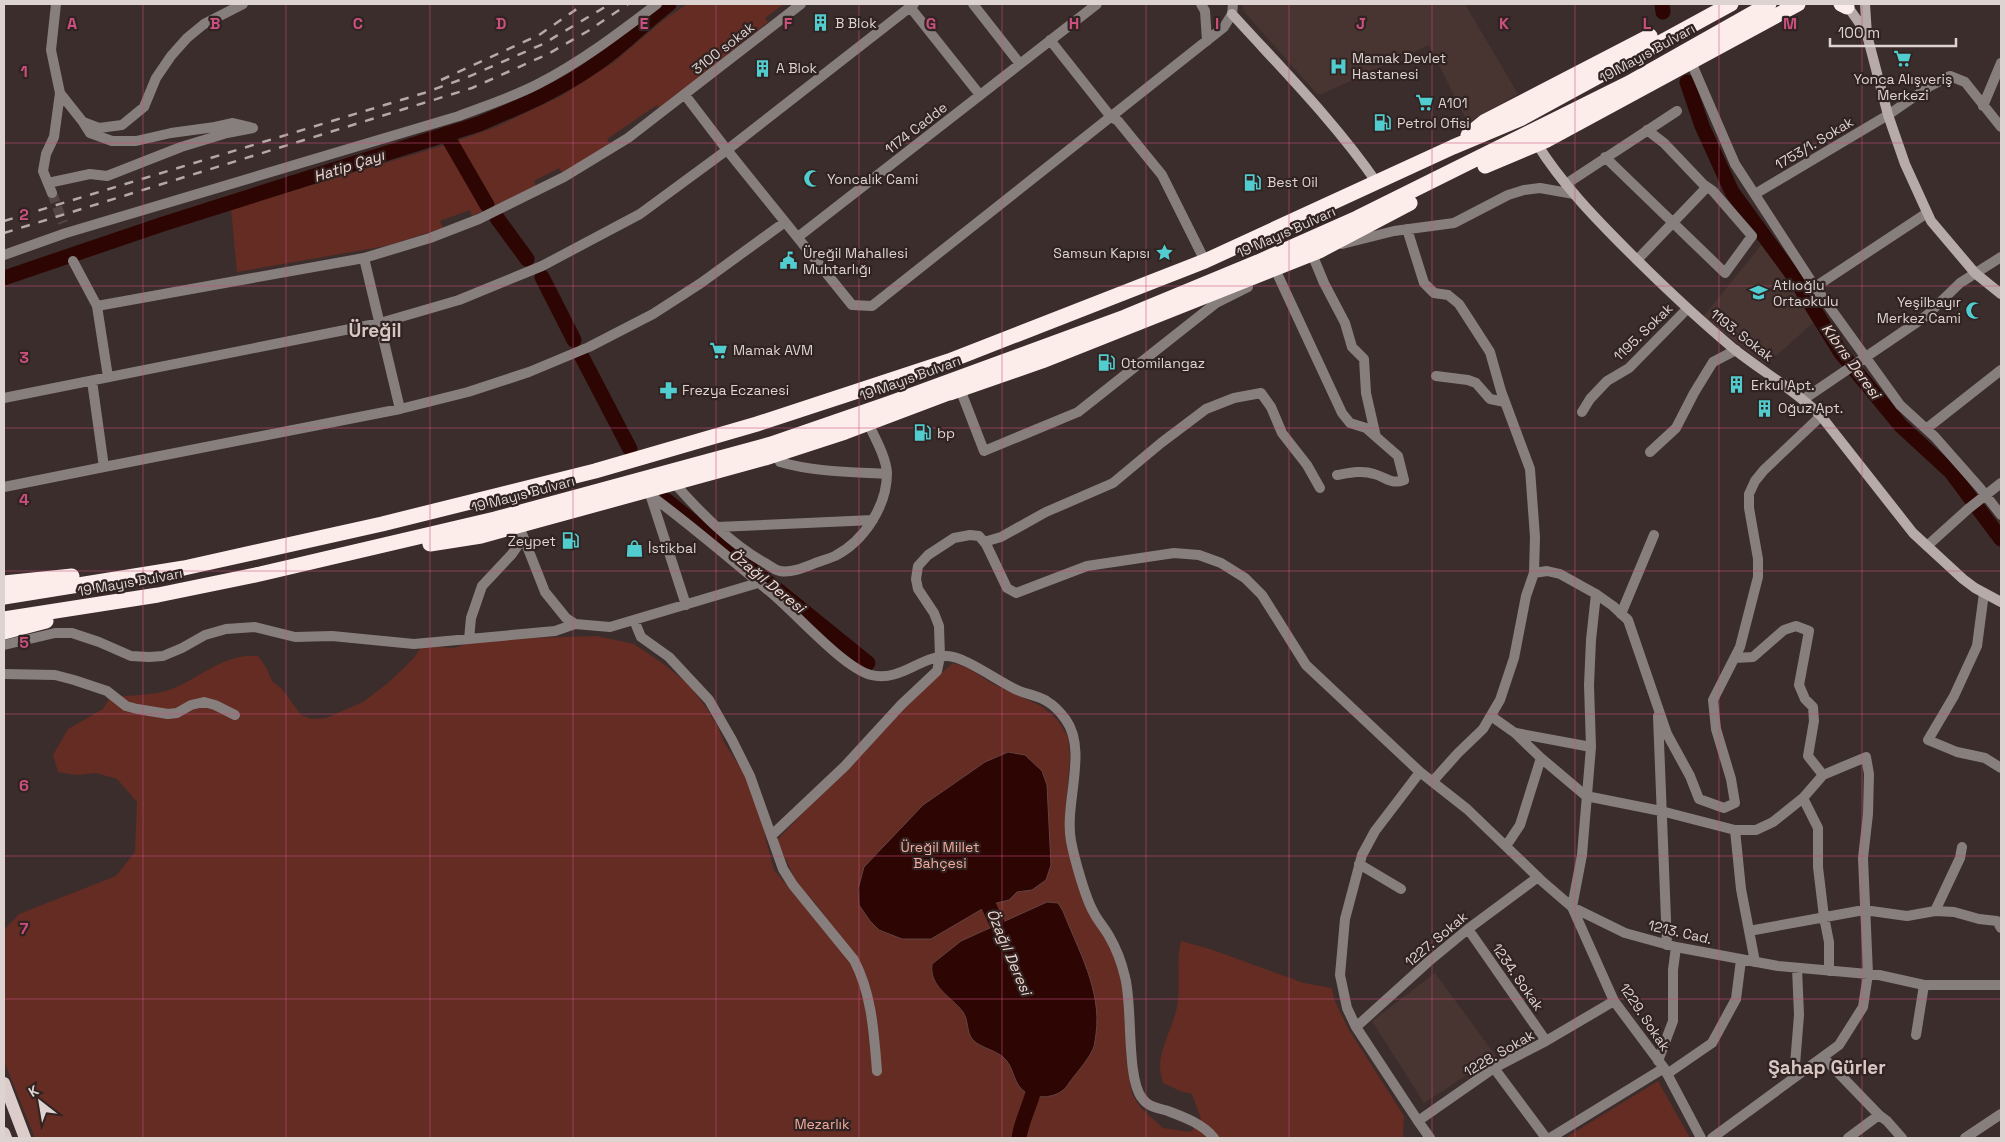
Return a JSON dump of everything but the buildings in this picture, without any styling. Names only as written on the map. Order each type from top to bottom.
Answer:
[{"type":"highway","points":[[1453,147],[1484,122],[1711,4]]},
{"type":"highway","name":"19 Mayıs Bulvarı","points":[[4,597],[184,568],[382,524],[585,474],[757,424],[949,361],[1205,261],[1377,184],[1453,147],[1522,118],[1731,4]]},
{"type":"highway","name":"19 Mayıs Bulvarı","points":[[4,619],[158,595],[260,574],[495,520],[771,444],[1134,314],[1258,262],[1357,218],[1629,83],[1769,4]]},
{"type":"highway","points":[[381,546],[430,544],[521,532],[606,502],[649,493],[766,458],[1042,360],[1318,251],[1444,185],[1537,144],[1599,113],[1798,4]]},
{"type":"highway","points":[[955,391],[1030,352]]},
{"type":"highway","points":[[606,502],[619,486]]},
{"type":"highway","points":[[4,584],[184,568]]},
{"type":"highway","points":[[4,632],[158,595]]},
{"type":"main road","points":[[4,1083],[26,1138]]},
{"type":"main road","points":[[4,1133],[6,1138]]},
{"type":"street","points":[[52,193],[43,171],[46,154],[54,137],[60,93],[51,50],[56,4]]},
{"type":"street","points":[[83,122],[99,128],[122,125],[144,107],[156,78],[171,56],[187,38],[204,24],[243,4]]},
{"type":"street","points":[[4,255],[64,228],[459,116],[511,96],[538,84],[603,45],[656,4]]},
{"type":"street","name":"3100 sokak","points":[[97,306],[364,258],[430,238],[479,220],[564,178],[628,138],[801,4]]},
{"type":"street","points":[[973,4],[1020,64]]},
{"type":"street","name":"1174 Cadde","points":[[798,237],[1097,4]]},
{"type":"street","points":[[1201,4],[1205,11],[1207,41]]},
{"type":"street","points":[[4,398],[380,322],[459,300],[542,266],[640,214],[727,150],[912,5],[980,95]]},
{"type":"street","points":[[1845,5],[1867,35]]},
{"type":"street","points":[[1865,5],[1867,35],[1888,115],[1905,164],[1927,213],[1931,221],[1975,274],[2001,294]]},
{"type":"street","points":[[685,95],[852,305],[872,306],[1224,27],[1232,9],[1313,103],[1360,160],[1377,184]]},
{"type":"street","points":[[1050,40],[1111,117],[1118,121],[1162,175],[1205,261]]},
{"type":"street","points":[[1691,62],[1735,164],[1815,287],[1864,358],[1900,405],[1926,429],[2001,515]]},
{"type":"street","points":[[2001,63],[1983,106],[2001,128]]},
{"type":"street","name":"1753/1. Sokak","points":[[1755,194],[1888,115],[1930,86],[1950,76],[1965,82],[1983,106]]},
{"type":"street","points":[[48,183],[90,174],[107,176],[180,147],[227,133],[253,128],[233,123],[215,128],[171,133],[136,141],[112,141],[90,132],[60,93]]},
{"type":"street","points":[[1566,184],[1677,111]]},
{"type":"street","points":[[1605,157],[1726,273],[1752,236],[1713,190],[1707,187],[1664,143],[1647,130]]},
{"type":"street","name":"1193. Sokak","points":[[1537,144],[1574,194],[1637,260],[1687,309],[1736,350],[1804,399],[1821,416],[1913,532],[1963,579],[2001,602]]},
{"type":"street","points":[[1637,260],[1707,187]]},
{"type":"street","points":[[1376,437],[1366,393],[1364,359],[1352,347],[1345,323],[1324,283],[1318,251],[1407,229],[1454,222],[1508,195],[1524,190],[1540,188],[1574,194]]},
{"type":"street","points":[[1815,287],[1927,213]]},
{"type":"street","points":[[4,486],[400,409],[468,392],[529,372],[589,346],[653,314],[786,222]]},
{"type":"street","points":[[1407,229],[1424,283],[1434,293],[1448,295],[1459,304],[1490,352],[1505,402],[1530,469],[1535,537],[1534,572],[1526,596],[1514,658],[1500,700],[1483,729],[1433,781]]},
{"type":"street","points":[[1804,399],[1926,316],[1960,283],[2001,257]]},
{"type":"street","points":[[364,258],[400,409]]},
{"type":"street","points":[[73,261],[97,306],[108,378]]},
{"type":"street","points":[[1275,269],[1342,413],[1350,423],[1366,428],[1398,456],[1404,480],[1388,482],[1375,474],[1359,472],[1337,475]]},
{"type":"street","points":[[955,391],[984,451],[1078,412],[1216,303],[1248,287]]},
{"type":"street","name":"1195. Sokak","points":[[1582,412],[1590,399],[1607,382],[1629,368],[1687,309]]},
{"type":"street","points":[[1650,452],[1676,428],[1713,362],[1736,350]]},
{"type":"street","points":[[1926,429],[2001,370]]},
{"type":"street","points":[[1436,376],[1468,380],[1476,383],[1490,400],[1505,402]]},
{"type":"street","points":[[92,381],[104,467]]},
{"type":"street","points":[[772,835],[845,766],[901,705],[934,676],[937,671],[940,657],[939,626],[934,613],[918,588],[916,579],[918,566],[928,554],[954,538],[970,534],[979,536],[984,542],[1001,536],[1046,512],[1113,483],[1206,409],[1234,398],[1261,393],[1272,407],[1282,433],[1307,465],[1320,488]]},
{"type":"street","points":[[1534,572],[1547,571],[1560,574],[1596,594],[1628,620],[1667,734],[1690,776],[1699,799],[1724,808],[1735,803],[1731,779],[1716,729],[1713,700],[1735,658],[1749,616],[1758,577],[1758,559],[1748,508],[1749,494],[1755,481],[1764,470],[1821,416]]},
{"type":"street","points":[[675,484],[698,510],[717,527],[759,559],[779,571],[792,571],[836,556],[855,542],[874,520],[884,496],[886,474],[882,455],[868,423]]},
{"type":"street","points":[[780,462],[792,466],[886,474]]},
{"type":"street","points":[[1927,546],[1968,509],[2001,483]]},
{"type":"street","points":[[649,493],[768,590],[851,666],[870,675],[886,677],[948,655],[964,661],[1020,692],[1034,694],[1051,703],[1068,722],[1076,748],[1070,839],[1092,910],[1110,937],[1126,978],[1134,1078],[1142,1098],[1153,1107],[1192,1121],[1210,1133],[1214,1138]]},
{"type":"street","points":[[649,493],[686,605]]},
{"type":"street","points":[[717,527],[874,520]]},
{"type":"street","points":[[521,532],[545,592],[566,618],[575,624]]},
{"type":"street","points":[[469,639],[472,618],[482,586],[512,554],[521,532]]},
{"type":"street","points":[[1621,614],[1654,535]]},
{"type":"street","name":"1213. Cad.","points":[[984,542],[1002,580],[1008,588],[1016,593],[1088,566],[1166,554],[1199,555],[1221,563],[1245,578],[1262,595],[1306,665],[1420,772],[1467,809],[1572,907],[1625,932],[1672,946],[1741,960],[1797,968],[1868,974],[1924,985],[2001,986]]},
{"type":"street","points":[[4,645],[55,633],[72,633],[99,642],[130,656],[163,656],[205,635],[226,629],[256,627],[295,637],[332,636],[414,644],[555,631],[575,624],[610,627],[758,583]]},
{"type":"street","points":[[1984,593],[1977,646],[1954,696],[1928,740],[1957,752],[1985,758],[2001,768]]},
{"type":"street","points":[[1572,907],[1582,855],[1591,747],[1590,640],[1596,594]]},
{"type":"street","points":[[634,620],[640,637],[669,657],[708,700],[732,740],[750,776],[783,869],[793,886],[854,960],[862,974],[874,1032],[877,1071]]},
{"type":"street","points":[[1735,658],[1753,657],[1784,630],[1796,626],[1810,631],[1799,685],[1805,699],[1813,707],[1814,721],[1808,756],[1823,774]]},
{"type":"street","points":[[4,674],[61,677],[107,691],[126,706],[137,710],[177,714],[192,705],[204,702],[234,714]]},
{"type":"street","points":[[1657,708],[1661,811],[1674,970],[1673,1021],[1663,1068]]},
{"type":"street","points":[[1491,716],[1515,733],[1586,796],[1661,811],[1735,830],[1756,830],[1773,822],[1803,798],[1823,774],[1866,756],[1869,774],[1868,814],[1863,858],[1868,974],[1863,1007],[1839,1045],[1712,1138]]},
{"type":"street","points":[[1515,733],[1591,747]]},
{"type":"street","points":[[1506,846],[1520,825],[1541,758]]},
{"type":"street","points":[[1420,772],[1376,831],[1362,855],[1345,919],[1340,975],[1346,1008],[1356,1028],[1430,1138]]},
{"type":"street","points":[[1803,798],[1818,828],[1818,866],[1829,942],[1829,971]]},
{"type":"street","points":[[1735,830],[1741,889],[1755,962]]},
{"type":"street","points":[[1935,911],[1960,858],[1962,847]]},
{"type":"street","points":[[1359,864],[1401,889]]},
{"type":"street","name":"1227. Sokak","points":[[1356,1028],[1421,968],[1468,929],[1538,877]]},
{"type":"street","name":"1229. Sokak","points":[[1572,907],[1614,1001],[1663,1068],[1702,1138]]},
{"type":"street","points":[[1749,931],[1864,910],[1907,916],[1935,911],[1954,912],[1999,924],[2001,911]]},
{"type":"street","name":"1234. Sokak","points":[[1468,929],[1546,1041]]},
{"type":"street","points":[[1550,1138],[1663,1068],[1712,1043],[1736,1000],[1741,960]]},
{"type":"street","points":[[1794,1077],[1799,1015],[1797,968]]},
{"type":"street","points":[[2001,975],[2001,986]]},
{"type":"street","points":[[1916,1034],[1924,985]]},
{"type":"street","name":"1228. Sokak","points":[[1418,1121],[1494,1068],[1546,1041],[1614,1001]]},
{"type":"street","points":[[1823,1057],[1879,1115],[1888,1121],[1902,1138]]},
{"type":"street","points":[[1494,1068],[1546,1138]]},
{"type":"street","points":[[1965,1138],[2001,1114]]},
{"type":"street","points":[[1848,1138],[1879,1115]]},
{"type":"shaded area","name":"Mamak Devlet Hastanesi","points":[[1243,4],[1465,4],[1518,94],[1468,123],[1429,45],[1322,94],[1317,94],[1247,15],[1243,9]]},
{"type":"shaded area","name":"Atlıoğlu Ortaokulu","points":[[1761,245],[1782,269],[1814,322],[1766,365],[1703,317]]},
{"type":"shaded area","points":[[1435,973],[1496,1056],[1424,1103],[1372,1021]]},
{"type":"green space","points":[[687,4],[784,4],[765,18],[768,22],[660,109],[657,105],[607,139],[610,144],[562,173],[559,168],[534,181],[536,186],[472,216],[470,210],[440,221],[443,228],[386,246],[237,272],[231,209],[442,146],[496,127],[561,96],[614,62],[661,22]]},
{"type":"green space","points":[[597,636],[634,644],[665,665],[688,684],[706,707],[718,727],[725,744],[750,782],[762,815],[774,870],[852,961],[822,912],[799,888],[777,840],[912,699],[953,663],[968,668],[993,684],[1041,706],[1058,720],[1068,737],[1070,758],[1065,818],[1097,924],[1114,955],[1121,973],[1126,1003],[1126,1059],[1132,1094],[1141,1108],[1163,1128],[1191,1132],[1201,1119],[1192,1094],[1163,1083],[1160,1070],[1163,1050],[1177,1009],[1181,941],[1213,950],[1304,983],[1332,988],[1334,999],[1349,1030],[1404,1116],[1403,1138],[35,1138],[4,1061],[4,930],[19,914],[116,876],[135,852],[137,802],[117,779],[96,773],[76,775],[58,772],[53,755],[68,729],[103,709],[109,699],[162,692],[174,688],[220,664],[245,656],[258,656],[266,667],[272,681],[282,689],[301,715],[312,719],[326,718],[363,702],[388,683],[413,659],[422,646],[454,648],[471,642]]},
{"type":"green space","points":[[1658,1081],[1690,1138],[1565,1138]]},
{"type":"water","points":[[1008,752],[1025,755],[1042,771],[1047,785],[1051,865],[1046,880],[1032,890],[1017,892],[1009,900],[989,905],[931,939],[902,939],[879,930],[859,905],[858,889],[864,867],[923,805],[985,762]]},
{"type":"water","points":[[1047,902],[1058,903],[1082,955],[1092,986],[1097,1018],[1094,1046],[1088,1059],[1063,1090],[1053,1095],[1042,1097],[1030,1095],[1021,1089],[1006,1060],[999,1054],[973,1040],[969,1034],[963,1012],[937,985],[932,972],[932,964],[961,941]]},
{"type":"waterway","name":"Hatip Çayı","points":[[4,278],[163,224],[479,124],[539,98],[582,74],[614,51],[669,4]]},
{"type":"waterway","name":"Kıbrıs Deresi","points":[[1662,4],[1663,12]]},
{"type":"waterway","name":"Kıbrıs Deresi","points":[[1687,82],[1702,126],[1732,192],[1792,274],[1841,353],[1901,426],[1951,472],[2001,539]]},
{"type":"waterway","name":"Özağıl Deresi","points":[[446,134],[487,205]]},
{"type":"waterway","name":"Özağıl Deresi","points":[[497,218],[527,259]]},
{"type":"waterway","name":"Özağıl Deresi","points":[[542,277],[574,340]]},
{"type":"waterway","name":"Özağıl Deresi","points":[[582,357],[630,449]]},
{"type":"waterway","name":"Özağıl Deresi","points":[[666,500],[868,663]]},
{"type":"waterway","name":"Özağıl Deresi","points":[[980,887],[1006,943]]},
{"type":"waterway","name":"Özağıl Deresi","points":[[1019,1138],[1034,1091],[1037,1075]]},
{"type":"tunnel","points":[[52,193],[63,223]]},
{"type":"railway","points":[[441,80],[539,35],[584,4]]},
{"type":"railway","points":[[4,221],[424,93],[468,77],[543,44],[610,4]]},
{"type":"railway","points":[[4,233],[472,88],[548,54],[588,31],[628,4]]},
{"type":"place","name":"B Blok","points":[[821,23]]},
{"type":"place","name":"Yonca Alışveriş Merkezi","points":[[1903,59]]},
{"type":"place","name":"Mamak Devlet Hastanesi","points":[[1338,66]]},
{"type":"place","name":"A Blok","points":[[762,68]]},
{"type":"place","name":"A101","points":[[1424,103]]},
{"type":"place","name":"Petrol Ofisi","points":[[1383,123]]},
{"type":"place","name":"Yoncalık Cami","points":[[813,179]]},
{"type":"place","name":"Best Oil","points":[[1253,182]]},
{"type":"place","name":"Samsun Kapısı","points":[[1164,253]]},
{"type":"place","name":"Üreğil Mahallesi Muhtarlığı","points":[[789,261]]},
{"type":"place","name":"Atlıoğlu Ortaokulu","points":[[1759,293]]},
{"type":"place","name":"Yeşilbayır Merkez Cami","points":[[1975,310]]},
{"type":"place","name":"Mamak AVM","points":[[719,350]]},
{"type":"place","name":"Otomilangaz","points":[[1107,363]]},
{"type":"place","name":"Erkul Apt.","points":[[1737,385]]},
{"type":"place","name":"Frezya Eczanesi","points":[[668,390]]},
{"type":"place","name":"Oğuz Apt.","points":[[1764,408]]},
{"type":"place","name":"bp","points":[[923,433]]},
{"type":"place","name":"Zeypet","points":[[570,541]]},
{"type":"place","name":"İstikbal","points":[[634,548]]},
{"type":"district","name":"Üreğil","points":[[375,330]]},
{"type":"district","name":"Şahap Gürler","points":[[1827,1067]]},
{"type":"park label","name":"Üreğil Millet Bahçesi","points":[[940,856]]},
{"type":"park label","name":"Mezarlık","points":[[822,1124]]}]
